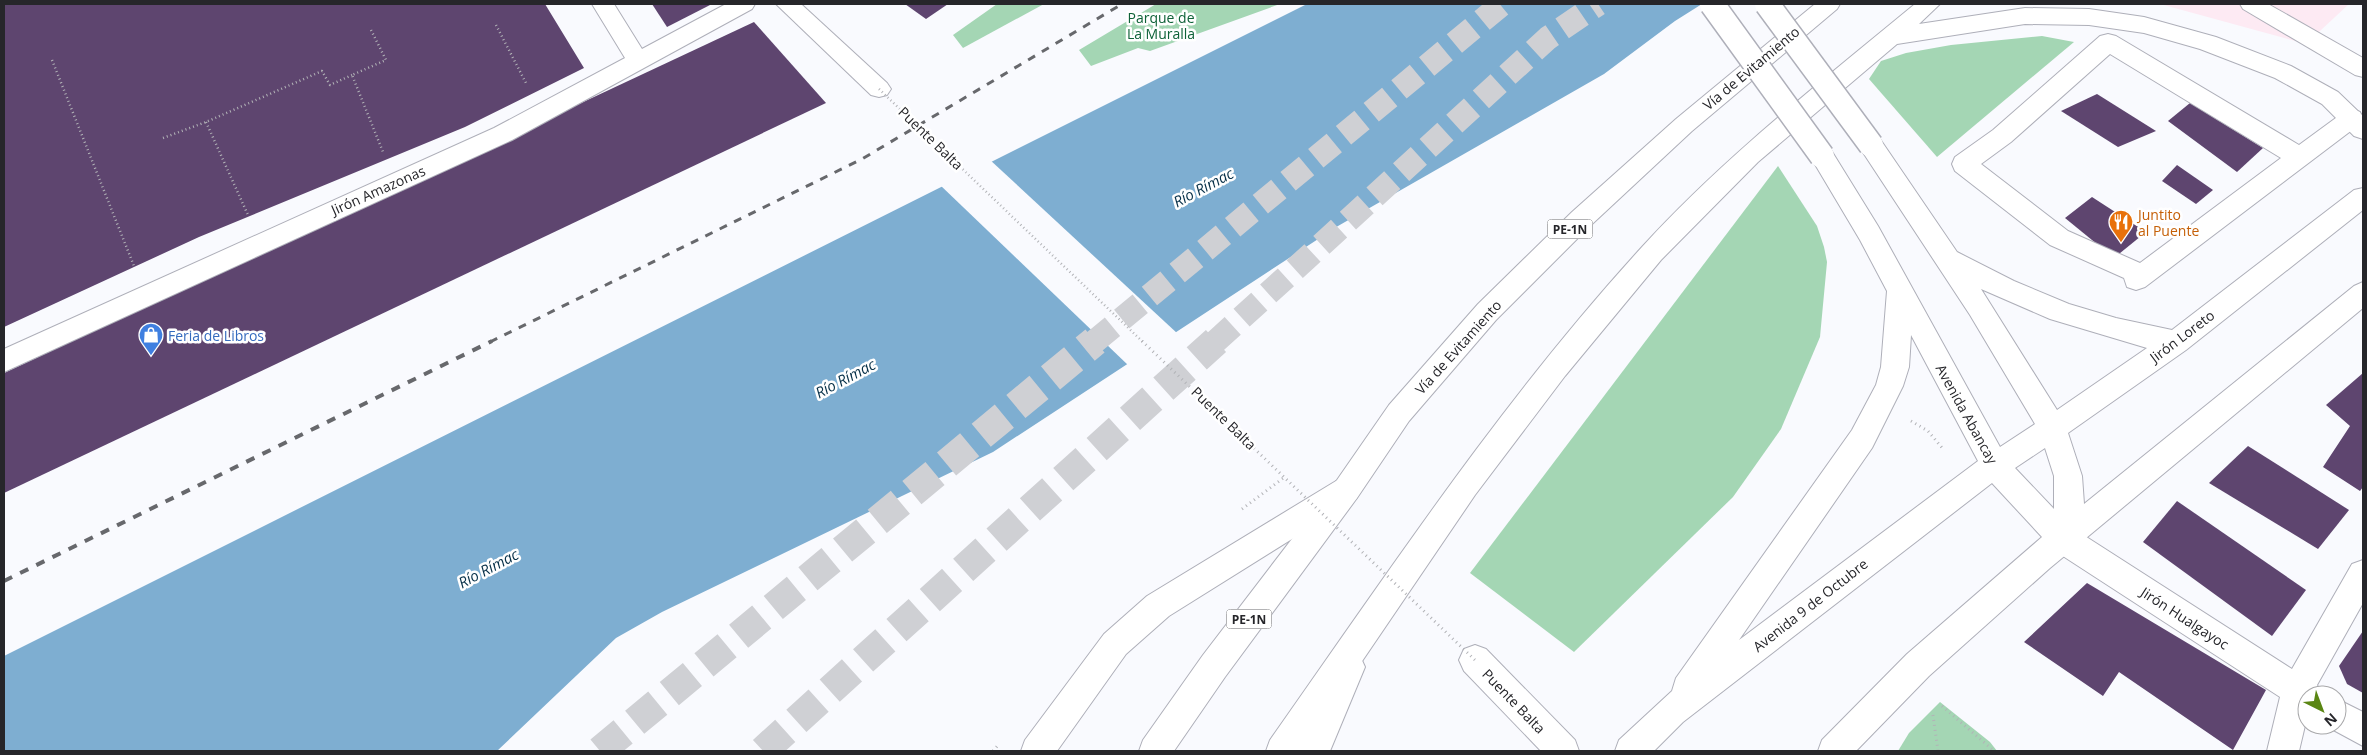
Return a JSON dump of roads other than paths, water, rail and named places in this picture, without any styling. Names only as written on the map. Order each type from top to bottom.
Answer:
[{"type":"main road","points":[[603,4],[638,61]]},
{"type":"main road","name":"Jirón Amazonas","points":[[4,361],[503,134],[744,4]]},
{"type":"main road","points":[[787,4],[879,89]]},
{"type":"main road","name":"Avenida Abancay","points":[[1712,4],[1822,156],[1869,233],[1995,466],[2063,539]]},
{"type":"main road","points":[[1767,4],[1871,145],[2020,371],[2051,429],[2068,476],[2070,498],[2068,519],[2063,539]]},
{"type":"main road","name":"Vía de Evitamiento","points":[[1155,751],[1214,666],[1347,489],[1399,413],[1487,312],[1580,219],[1684,125],[1829,4]]},
{"type":"main road","points":[[1282,751],[1465,486],[1555,368],[1652,253],[1749,156],[1887,37],[1929,4]]},
{"type":"main road","points":[[2251,4],[2330,48],[2363,69]]},
{"type":"main road","points":[[1887,37],[2025,16],[2089,17],[2144,25],[2208,44],[2283,72],[2330,98],[2358,124],[2299,156],[2139,277],[2059,238],[1964,164],[2002,136],[2108,42],[2299,156]]},
{"type":"main road","name":"Jirón Loreto","points":[[1995,466],[2176,342],[2363,196]]},
{"type":"main road","points":[[1947,258],[1987,281],[2038,304],[2108,328],[2176,342]]},
{"type":"main road","points":[[1672,711],[1862,439],[1889,386],[1895,367],[1900,324],[1900,291]]},
{"type":"main road","points":[[1834,751],[1918,666],[2063,539],[2363,293]]},
{"type":"main road","name":"Avenida 9 de Octubre","points":[[1631,751],[1672,711],[1970,482],[1995,466]]},
{"type":"main road","points":[[1037,751],[1115,644],[1158,606],[1347,489]]},
{"type":"main road","name":"Jirón Hualgayoc","points":[[2063,539],[2297,691]]},
{"type":"main road","points":[[2307,685],[2363,574]]},
{"type":"main road","points":[[1314,751],[1361,636]]},
{"type":"main road","name":"Puente Balta","points":[[1475,660],[1563,751]]},
{"type":"main road","points":[[2283,751],[2297,709]]},
{"type":"main road","points":[[2347,720],[2363,730]]},
{"type":"water","name":"Río Rímac","points":[[1307,4],[1702,4],[1675,21],[1604,74],[1338,226],[993,452],[662,612],[616,638],[497,751],[4,751],[4,656]]},
{"type":"tunnel","points":[[1094,342],[1502,4]]},
{"type":"tunnel","points":[[1215,342],[1548,38],[1598,4]]},
{"type":"tunnel","points":[[600,751],[1095,341]]},
{"type":"tunnel","points":[[763,751],[1216,341]]},
{"type":"railway","points":[[490,342],[862,159],[1122,4]]},
{"type":"railway","points":[[4,581],[492,341]]},
{"type":"place","name":"Juntito al Puente","points":[[2121,243]]},
{"type":"place","name":"Feria de Libros","points":[[151,356]]},
{"type":"park label","name":"Parque de La Muralla","points":[[1161,25]]}]
